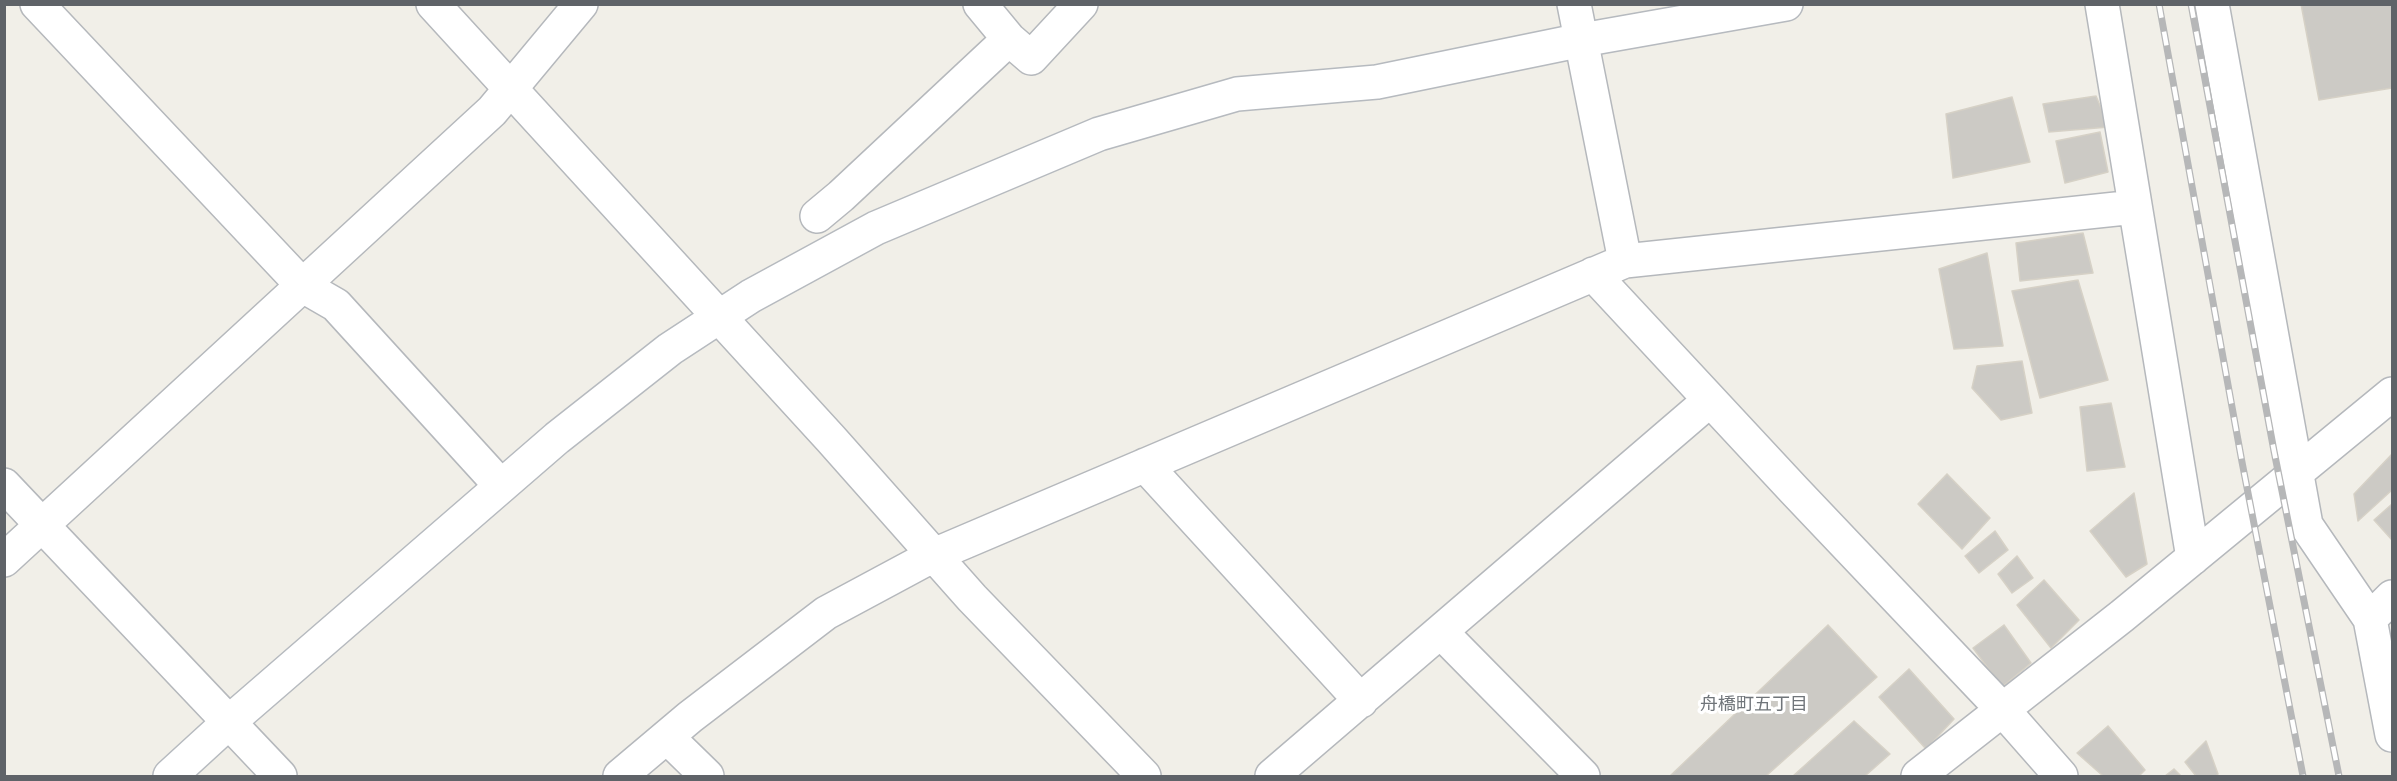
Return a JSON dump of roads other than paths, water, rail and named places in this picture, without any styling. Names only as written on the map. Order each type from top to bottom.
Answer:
[{"type":"street","points":[[37,4],[303,286],[336,305],[501,486]]},
{"type":"street","points":[[434,4],[831,439],[972,598],[1144,777]]},
{"type":"street","points":[[4,560],[492,111],[581,4]]},
{"type":"street","points":[[980,4],[1009,39],[1031,58],[1081,4]]},
{"type":"street","points":[[1574,4],[1625,261]]},
{"type":"street","points":[[170,777],[229,722],[557,438],[670,349],[751,296],[876,228],[1098,134],[1237,94],[1377,82],[1582,40],[1786,4]]},
{"type":"street","points":[[2102,4],[2193,558]]},
{"type":"street","points":[[2212,4],[2306,525],[2381,608],[2392,735]]},
{"type":"street","points":[[817,216],[1009,39]]},
{"type":"street","points":[[620,777],[667,737],[826,613],[934,555],[1625,261],[2135,207]]},
{"type":"street","points":[[1593,274],[2003,710],[2061,777]]},
{"type":"street","points":[[1918,777],[2193,558],[2392,394]]},
{"type":"street","points":[[1272,777],[1710,400]]},
{"type":"street","points":[[1144,465],[1361,701]]},
{"type":"street","points":[[4,485],[280,777]]},
{"type":"street","points":[[1441,632],[1583,777]]},
{"type":"street","points":[[667,737],[707,777]]},
{"type":"railway","points":[[2159,4],[2242,462],[2303,776]]},
{"type":"railway","points":[[2191,4],[2274,451],[2339,776]]},
{"type":"district","name":"舟橋町五丁目","points":[[1754,705]]}]
